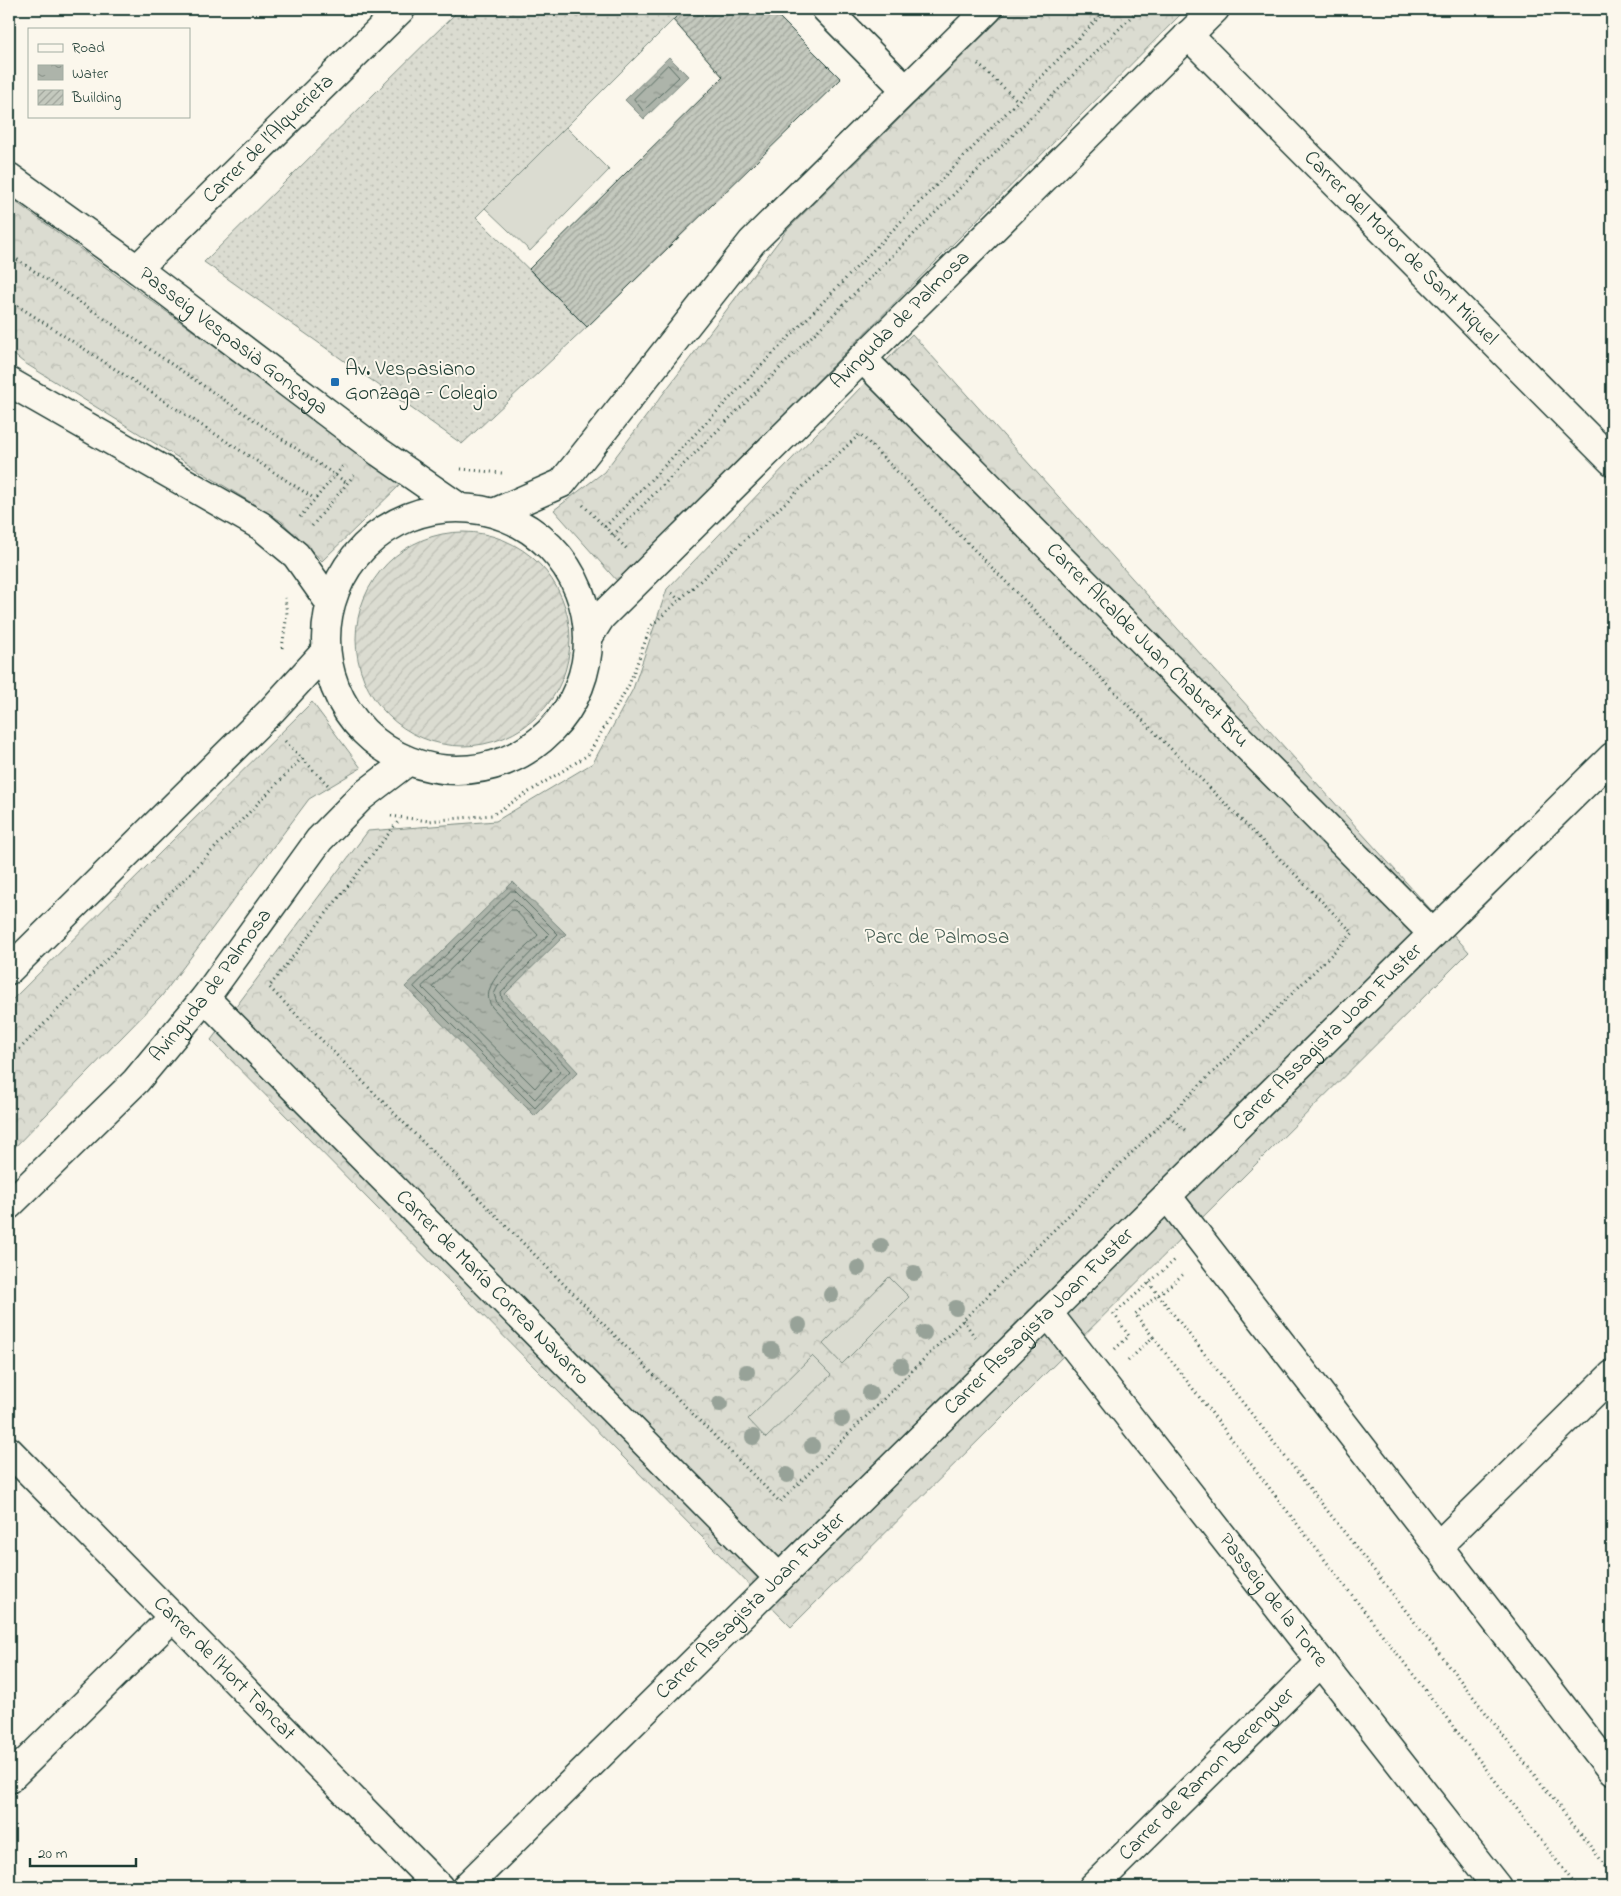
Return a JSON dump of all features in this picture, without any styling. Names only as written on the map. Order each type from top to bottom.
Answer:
[{"type":"street","name":"Carrer de l’Alquerieta","points":[[137,269],[401,9]]},
{"type":"street","points":[[826,9],[906,90]]},
{"type":"street","points":[[496,512],[562,483],[752,242],[988,9]]},
{"type":"street","name":"Avinguda de Palmosa","points":[[590,636],[601,617],[1215,9]]},
{"type":"street","name":"Carrer del Motor de Sant Miquel","points":[[1188,36],[1612,461]]},
{"type":"street","name":"Passeig Vespasià Gonçaga","points":[[9,177],[137,269],[364,441],[457,506]]},
{"type":"street","name":"Carrer Alcalde Juan Chabret Bru","points":[[862,358],[1432,934]]},
{"type":"street","points":[[12,389],[261,526],[296,555],[330,603]]},
{"type":"street","points":[[457,506],[496,512],[533,530],[563,559],[582,595],[590,636],[583,679],[563,718],[532,748],[492,766],[449,771],[407,762],[376,744],[351,718],[334,687],[325,652],[326,627],[330,603],[348,564],[377,533],[415,513],[457,506]]},
{"type":"street","points":[[9,970],[264,718],[325,652]]},
{"type":"street","name":"Carrer Assagista Joan Fuster","points":[[466,1887],[1612,757]]},
{"type":"street","name":"Avinguda de Palmosa","points":[[9,1205],[136,1081],[205,998],[319,840],[361,796],[407,762]]},
{"type":"street","name":"Carrer de María Correa Navarro","points":[[205,998],[779,1578]]},
{"type":"street","points":[[1167,1196],[1612,1771]]},
{"type":"street","name":"Passeig de la Torre","points":[[1048,1313],[1498,1887]]},
{"type":"street","points":[[1438,1546],[1612,1375]]},
{"type":"street","name":"Carrer de l'Hort Tancat","points":[[9,1451],[439,1887]]},
{"type":"street","points":[[9,1779],[172,1617]]},
{"type":"street","name":"Carrer de Ramon Berenguer","points":[[1093,1887],[1321,1662]]},
{"type":"path","points":[[606,528],[1107,9]]},
{"type":"path","points":[[562,483],[614,535],[1139,9]]},
{"type":"path","points":[[955,42],[1018,101]]},
{"type":"path","points":[[9,254],[347,483]]},
{"type":"path","points":[[9,300],[315,499]]},
{"type":"path","points":[[264,718],[350,808],[367,810],[400,819],[429,821],[492,815],[588,755],[629,685],[651,626],[860,434],[1353,933],[780,1502],[269,987],[400,819]]},
{"type":"path","points":[[279,541],[364,441]]},
{"type":"path","points":[[9,1060],[302,758]]},
{"type":"path","points":[[1210,1252],[1135,1314],[1577,1887]]},
{"type":"path","points":[[1148,1283],[1612,1874]]},
{"type":"path","points":[[1103,1384],[1153,1337]]},
{"type":"green space","points":[[460,9],[684,9],[476,217],[587,327],[462,444],[204,262]]},
{"type":"green space","points":[[1010,9],[1186,9],[618,582],[554,510],[604,472],[787,230]]},
{"type":"green space","points":[[566,127],[609,170],[530,251],[485,208]]},
{"type":"green space","points":[[9,197],[402,483],[322,561],[281,521],[23,362],[9,351]]},
{"type":"green space","name":"Parc de Palmosa","points":[[912,334],[1469,952],[791,1627],[211,1040],[368,831],[496,821],[593,763],[633,689],[667,589]]},
{"type":"green space","points":[[463,532],[484,534],[504,540],[522,550],[539,563],[552,580],[562,598],[568,618],[570,639],[568,660],[562,680],[552,698],[539,715],[522,728],[504,738],[484,744],[463,746],[442,744],[422,738],[404,728],[387,715],[374,698],[364,680],[358,660],[356,639],[358,618],[364,598],[374,580],[387,563],[404,550],[422,540],[442,534]]},
{"type":"green space","points":[[312,702],[361,768],[309,799],[161,997],[9,1153],[9,1003]]},
{"type":"green space","points":[[889,1277],[909,1297],[842,1364],[823,1344]]},
{"type":"green space","points":[[812,1356],[831,1375],[766,1438],[748,1419]]},
{"type":"water","points":[[669,57],[688,76],[644,119],[625,100]]},
{"type":"water","points":[[513,882],[566,934],[505,994],[578,1072],[535,1116],[405,987]]},
{"type":"building","points":[[684,9],[771,9],[841,79],[587,327],[529,269],[723,77],[673,20]]},
{"type":"place","name":"Av. Vespasiano Gonzaga - Colegio","points":[[335,382]]}]
